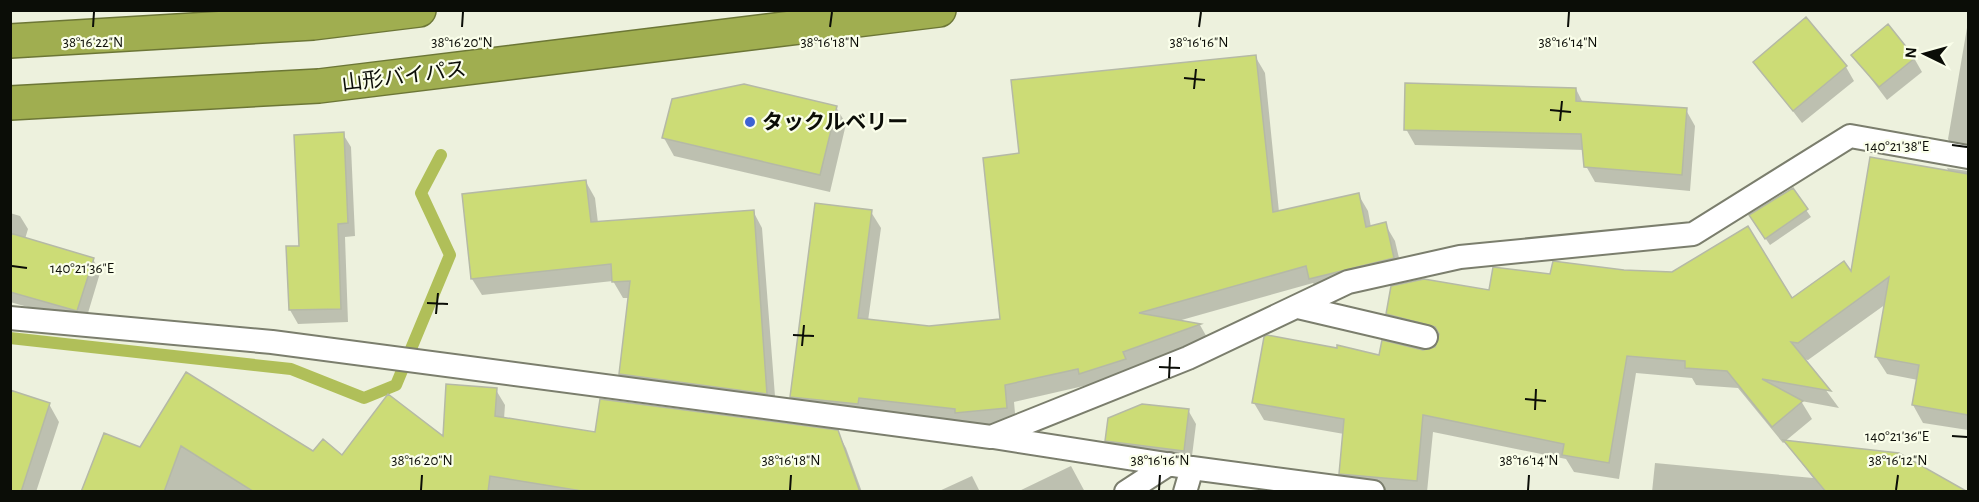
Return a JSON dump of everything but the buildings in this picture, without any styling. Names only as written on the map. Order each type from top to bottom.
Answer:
[{"type":"highway","points":[[10,41],[313,23],[419,10]]},
{"type":"highway","name":"山形バイパス","points":[[10,103],[319,86],[939,10]]},
{"type":"lane","points":[[991,437],[1188,358],[1348,282],[1460,257],[1693,234],[1850,136],[1968,157]]},
{"type":"lane","points":[[1298,307],[1426,337]]},
{"type":"lane","points":[[10,318],[272,342],[991,437],[1192,468],[1373,492]]},
{"type":"lane","points":[[1126,492],[1169,464]]},
{"type":"lane","points":[[1185,492],[1192,468]]},
{"type":"waterway","points":[[10,338],[291,369],[364,398],[396,385],[450,255],[421,193],[441,155]]},
{"type":"place","name":"タックルベリー","points":[[750,122]]}]
